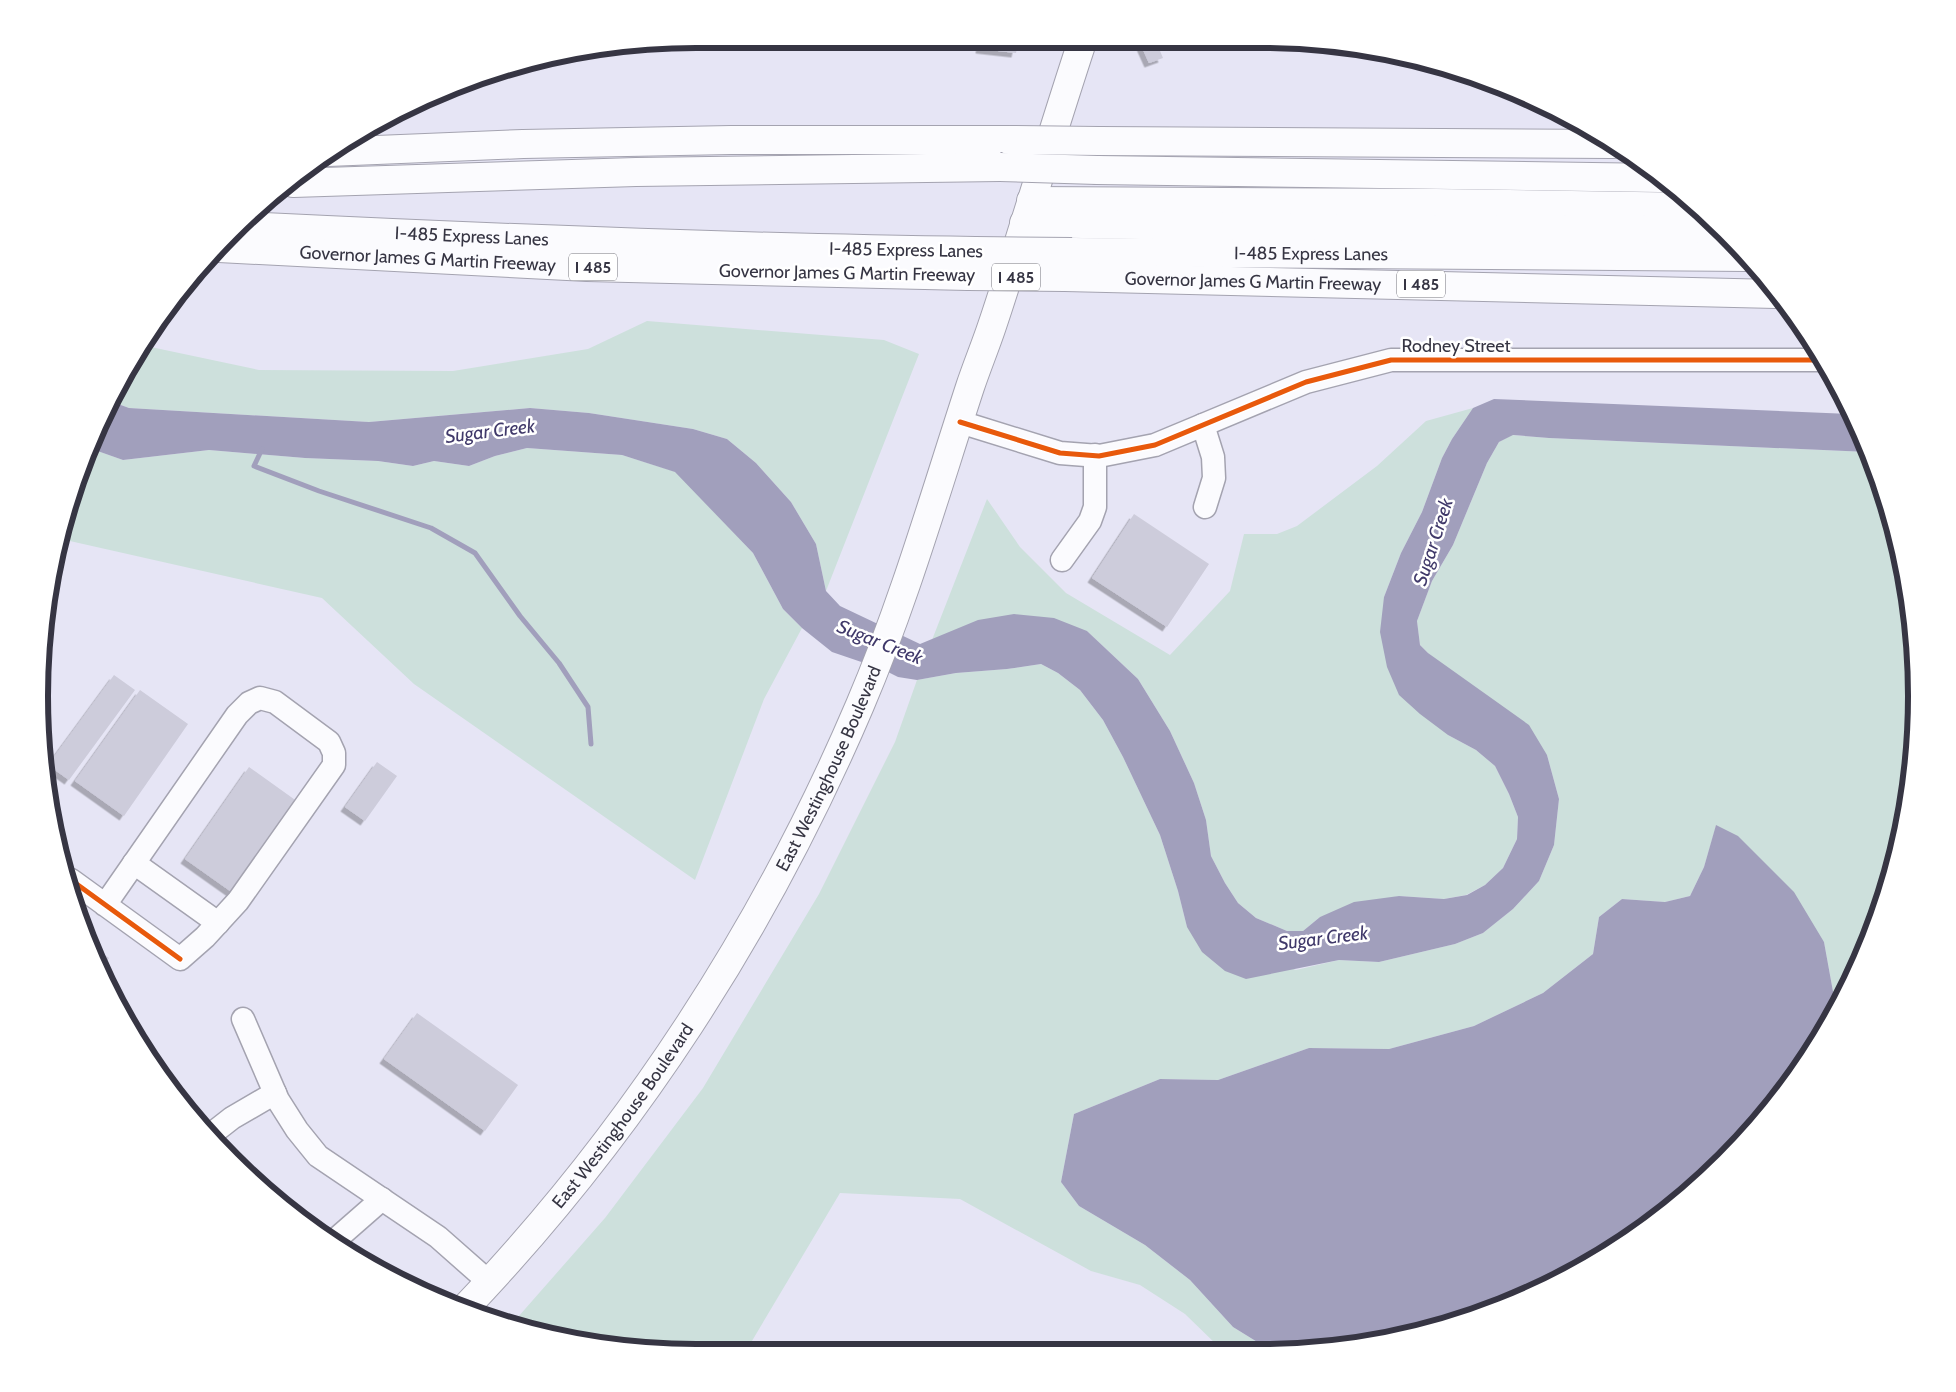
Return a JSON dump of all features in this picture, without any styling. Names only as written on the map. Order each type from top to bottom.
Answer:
[{"type":"main road","name":"East Westinghouse Boulevard","points":[[470,1303],[571,1187],[635,1105],[691,1024],[746,934],[829,774],[859,707],[906,588],[970,387],[992,327],[1080,48]]},
{"type":"main road","points":[[344,152],[523,144],[721,140],[1600,144]]},
{"type":"main road","points":[[343,153],[636,172]]},
{"type":"main road","points":[[300,183],[636,172],[1000,167],[1649,178]]},
{"type":"main road","points":[[1028,212],[1436,203],[1687,207]]},
{"type":"main road","points":[[1028,212],[1380,229],[1711,230]]},
{"type":"main road","name":"I-485 Express Lanes","points":[[249,226],[609,243],[807,249],[971,264]]},
{"type":"main road","name":"Governor James G Martin Freeway","points":[[226,248],[587,267],[1069,264],[1768,294]]},
{"type":"main road","name":"I-485 Express Lanes","points":[[1069,264],[1738,257]]},
{"type":"street","name":"Rodney Street","points":[[960,422],[1060,453],[1095,455],[1155,445],[1306,382],[1391,360],[1814,360]]},
{"type":"street","points":[[1203,425],[1213,457],[1214,478],[1205,506]]},
{"type":"street","points":[[1062,560],[1090,521],[1095,507],[1095,455]]},
{"type":"street","points":[[76,883],[180,959],[238,901],[334,765],[334,754],[329,742],[275,702],[260,698],[249,703],[238,715],[105,904]]},
{"type":"street","points":[[134,863],[218,923]]},
{"type":"street","points":[[244,1019],[275,1093],[297,1130],[318,1156],[438,1236],[489,1282]]},
{"type":"street","points":[[215,1131],[232,1118],[275,1093]]},
{"type":"street","points":[[339,1237],[382,1199]]},
{"type":"shaded area","points":[[647,321],[884,340],[919,354],[826,591],[816,544],[791,502],[756,463],[727,439],[693,429],[589,413],[530,408],[369,422],[129,408],[117,404],[150,347],[259,370],[453,371],[588,349]]},
{"type":"shaded area","points":[[1473,408],[1452,439],[1442,458],[1422,512],[1401,553],[1384,597],[1448,735],[1476,750],[1495,766],[1518,817],[1517,839],[1503,868],[1485,885],[1466,895],[1444,899],[1399,896],[1320,917],[1303,931],[1287,931],[1256,918],[1238,903],[1211,856],[1206,820],[1194,783],[1170,731],[1138,679],[1087,631],[932,640],[987,499],[1020,547],[1066,593],[1170,655],[1230,591],[1244,534],[1277,534],[1297,526],[1377,466],[1426,421]]},
{"type":"shaded area","points":[[1512,435],[1860,452],[1886,528],[1896,569],[1903,611],[1907,654],[1907,738],[1903,781],[1896,823],[1886,864],[1859,944],[1834,998],[1824,942],[1716,826],[1704,867],[1690,896],[1665,902],[1622,899],[1599,917],[1593,954],[1543,993],[1474,1026],[1389,1049],[1309,1048],[1218,1080],[1160,1079],[1074,1114],[1061,1182],[1079,1206],[1145,1245],[1190,1280],[1233,1327],[1261,1344],[1216,1344],[1185,1314],[1140,1285],[1091,1271],[960,1199],[840,1193],[750,1344],[654,1343],[611,1339],[569,1332],[517,1319],[605,1218],[703,1088],[819,894],[895,742],[917,680],[956,673],[1041,664],[1058,673],[1080,690],[1103,720],[1123,757],[1160,835],[1178,891],[1187,927],[1296,970],[1339,960],[1379,962],[1455,944],[1483,933],[1513,909],[1539,881],[1554,845],[1559,799],[1547,755],[1420,645],[1417,621],[1432,581],[1453,545],[1487,463],[1499,442]]},
{"type":"shaded area","points":[[527,448],[622,455],[676,472],[753,553],[783,609],[802,628],[764,699],[695,880],[414,684],[322,598],[67,540],[82,488],[96,450],[123,460],[209,450],[305,458],[378,461],[413,466],[434,461],[469,466],[495,456]]},
{"type":"water","name":"Sugar Creek","points":[[1494,399],[1844,414],[1860,452],[1513,435],[1499,442],[1487,463],[1453,545],[1432,581],[1417,621],[1420,645],[1428,653],[1529,725],[1547,755],[1559,799],[1554,845],[1539,881],[1513,909],[1483,933],[1455,944],[1379,962],[1339,960],[1246,979],[1225,971],[1202,952],[1187,927],[1178,891],[1160,835],[1103,720],[1080,690],[1058,673],[1041,664],[956,673],[917,680],[898,677],[882,669],[832,652],[802,628],[783,609],[753,553],[675,472],[622,455],[527,448],[495,456],[469,466],[434,461],[413,466],[378,461],[305,458],[209,450],[123,460],[96,450],[117,404],[129,408],[369,422],[530,408],[589,413],[693,429],[727,439],[756,463],[791,502],[816,544],[826,591],[840,606],[920,644],[978,620],[1014,614],[1054,618],[1087,631],[1138,679],[1170,731],[1194,783],[1206,820],[1211,856],[1238,903],[1256,918],[1287,931],[1303,931],[1320,917],[1354,902],[1399,896],[1444,899],[1467,895],[1485,885],[1503,868],[1517,839],[1518,817],[1495,766],[1476,750],[1448,735],[1399,695],[1387,667],[1380,632],[1384,597],[1401,553],[1422,512],[1442,458],[1452,439],[1473,408]]},
{"type":"water","points":[[1716,825],[1738,836],[1794,892],[1824,942],[1834,998],[1799,1056],[1774,1091],[1748,1124],[1719,1155],[1688,1184],[1655,1210],[1584,1258],[1547,1278],[1468,1310],[1387,1332],[1345,1339],[1261,1344],[1233,1327],[1190,1280],[1145,1245],[1079,1206],[1061,1182],[1074,1114],[1160,1079],[1218,1080],[1309,1048],[1389,1049],[1474,1026],[1543,993],[1593,954],[1599,917],[1622,899],[1665,902],[1690,896],[1704,867]]},
{"type":"building","points":[[980,48],[1017,48],[1016,53]]},
{"type":"building","points":[[1142,48],[1159,48],[1163,58],[1149,63]]},
{"type":"building","points":[[1134,514],[1209,564],[1167,627],[1092,578]]},
{"type":"building","points":[[114,675],[135,690],[69,780],[52,768],[51,761]]},
{"type":"building","points":[[140,690],[188,724],[124,816],[75,781]]},
{"type":"building","points":[[377,762],[397,776],[365,821],[345,807]]},
{"type":"building","points":[[249,767],[298,802],[233,893],[185,859]]},
{"type":"building","points":[[100,952],[109,958],[105,963]]},
{"type":"building","points":[[417,1013],[518,1085],[485,1131],[384,1059]]},
{"type":"building","points":[[163,1064],[173,1073],[171,1075]]},
{"type":"waterway","points":[[262,449],[254,466],[319,491],[431,528],[475,553],[520,616],[559,663],[588,707],[591,744]]},
{"type":"cycle path","points":[[960,422],[1060,453],[1099,456],[1155,445],[1306,382],[1391,360],[1814,360]]},
{"type":"cycle path","points":[[76,884],[180,959]]}]
